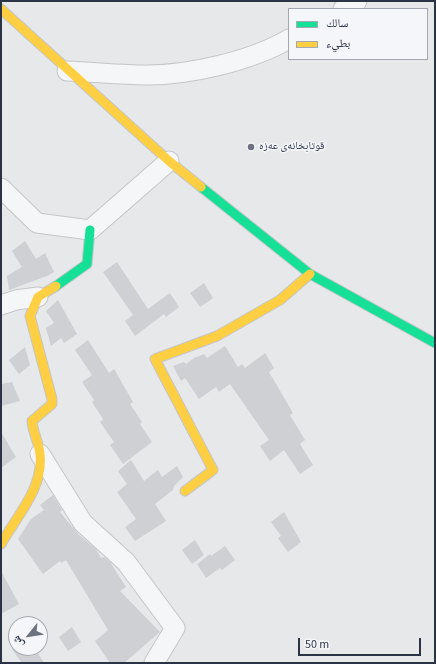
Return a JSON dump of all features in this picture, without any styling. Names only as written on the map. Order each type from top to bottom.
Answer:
[{"type":"street","points":[[345,8],[357,1]]},
{"type":"street","points":[[1,9],[168,162],[310,274],[435,343]]},
{"type":"street","points":[[67,71],[148,75],[215,67],[278,46],[288,40]]},
{"type":"street","points":[[154,663],[175,628],[126,562],[83,523],[40,454],[32,430],[32,421],[36,416],[49,408],[52,399],[30,316],[32,307],[38,297],[87,264],[90,230],[168,162]]},
{"type":"street","points":[[1,188],[37,223],[90,230]]},
{"type":"street","points":[[185,491],[213,470],[155,359],[217,336],[280,300],[310,274]]},
{"type":"street","points":[[1,306],[16,300],[38,297]]},
{"type":"street","points":[[1,544],[11,525],[33,493],[39,476],[40,454]]},
{"type":"building","points":[[25,241],[36,259],[45,253],[54,272],[9,290],[7,276],[22,267],[12,251]]},
{"type":"building","points":[[117,262],[148,309],[170,293],[179,307],[166,317],[164,314],[135,336],[125,321],[133,315],[103,272]]},
{"type":"building","points":[[204,283],[213,298],[200,307],[190,293]]},
{"type":"building","points":[[58,300],[77,334],[64,343],[61,338],[51,346],[46,328],[54,323],[46,311]]},
{"type":"building","points":[[88,340],[109,373],[114,369],[133,402],[130,404],[142,422],[140,424],[152,442],[123,464],[110,445],[114,442],[100,422],[103,419],[92,402],[94,400],[82,382],[92,375],[75,350]]},
{"type":"building","points":[[225,346],[238,367],[242,364],[245,368],[265,353],[274,368],[269,372],[293,413],[290,415],[305,440],[300,444],[313,465],[300,474],[284,450],[270,461],[260,446],[269,440],[230,384],[219,392],[216,387],[199,399],[185,378],[181,381],[173,366],[184,362],[186,364],[194,358],[204,354],[207,358]]},
{"type":"building","points":[[25,347],[30,365],[19,374],[9,360]]},
{"type":"building","points":[[12,382],[20,401],[1,406],[1,384]]},
{"type":"building","points":[[1,432],[16,457],[1,468]]},
{"type":"building","points":[[131,460],[144,481],[158,470],[162,477],[177,466],[183,477],[174,486],[173,490],[155,504],[166,521],[135,541],[125,527],[136,519],[117,492],[127,484],[118,471]]},
{"type":"building","points":[[53,495],[62,510],[60,512],[79,535],[96,549],[101,558],[104,557],[110,562],[126,587],[120,591],[160,632],[124,663],[110,663],[95,641],[108,630],[66,560],[61,563],[60,561],[43,574],[18,539],[31,519],[44,510],[40,505]]},
{"type":"building","points":[[284,512],[301,542],[288,552],[278,538],[281,536],[271,522]]},
{"type":"building","points":[[195,540],[204,555],[192,564],[182,550]]},
{"type":"building","points":[[225,546],[235,560],[222,570],[220,568],[206,578],[197,564],[210,554],[211,556]]},
{"type":"building","points":[[1,571],[19,604],[1,614]]},
{"type":"building","points":[[72,627],[81,642],[68,651],[59,637]]},
{"type":"building","points":[[17,656],[40,656],[44,663],[22,663]]},
{"type":"traffic: fast","points":[[201,187],[310,274],[435,343]]},
{"type":"traffic: fast","points":[[56,286],[87,264],[90,230]]},
{"type":"traffic: slow","points":[[1,9],[169,161],[201,187]]},
{"type":"traffic: slow","points":[[185,491],[213,470],[155,359],[217,336],[280,300],[310,274]]},
{"type":"traffic: slow","points":[[1,544],[28,502],[38,479],[40,454],[32,421],[52,404],[52,399],[30,316],[38,297],[56,286]]},
{"type":"place","name":"قوتابخانەی عەزە","points":[[251,147]]}]
